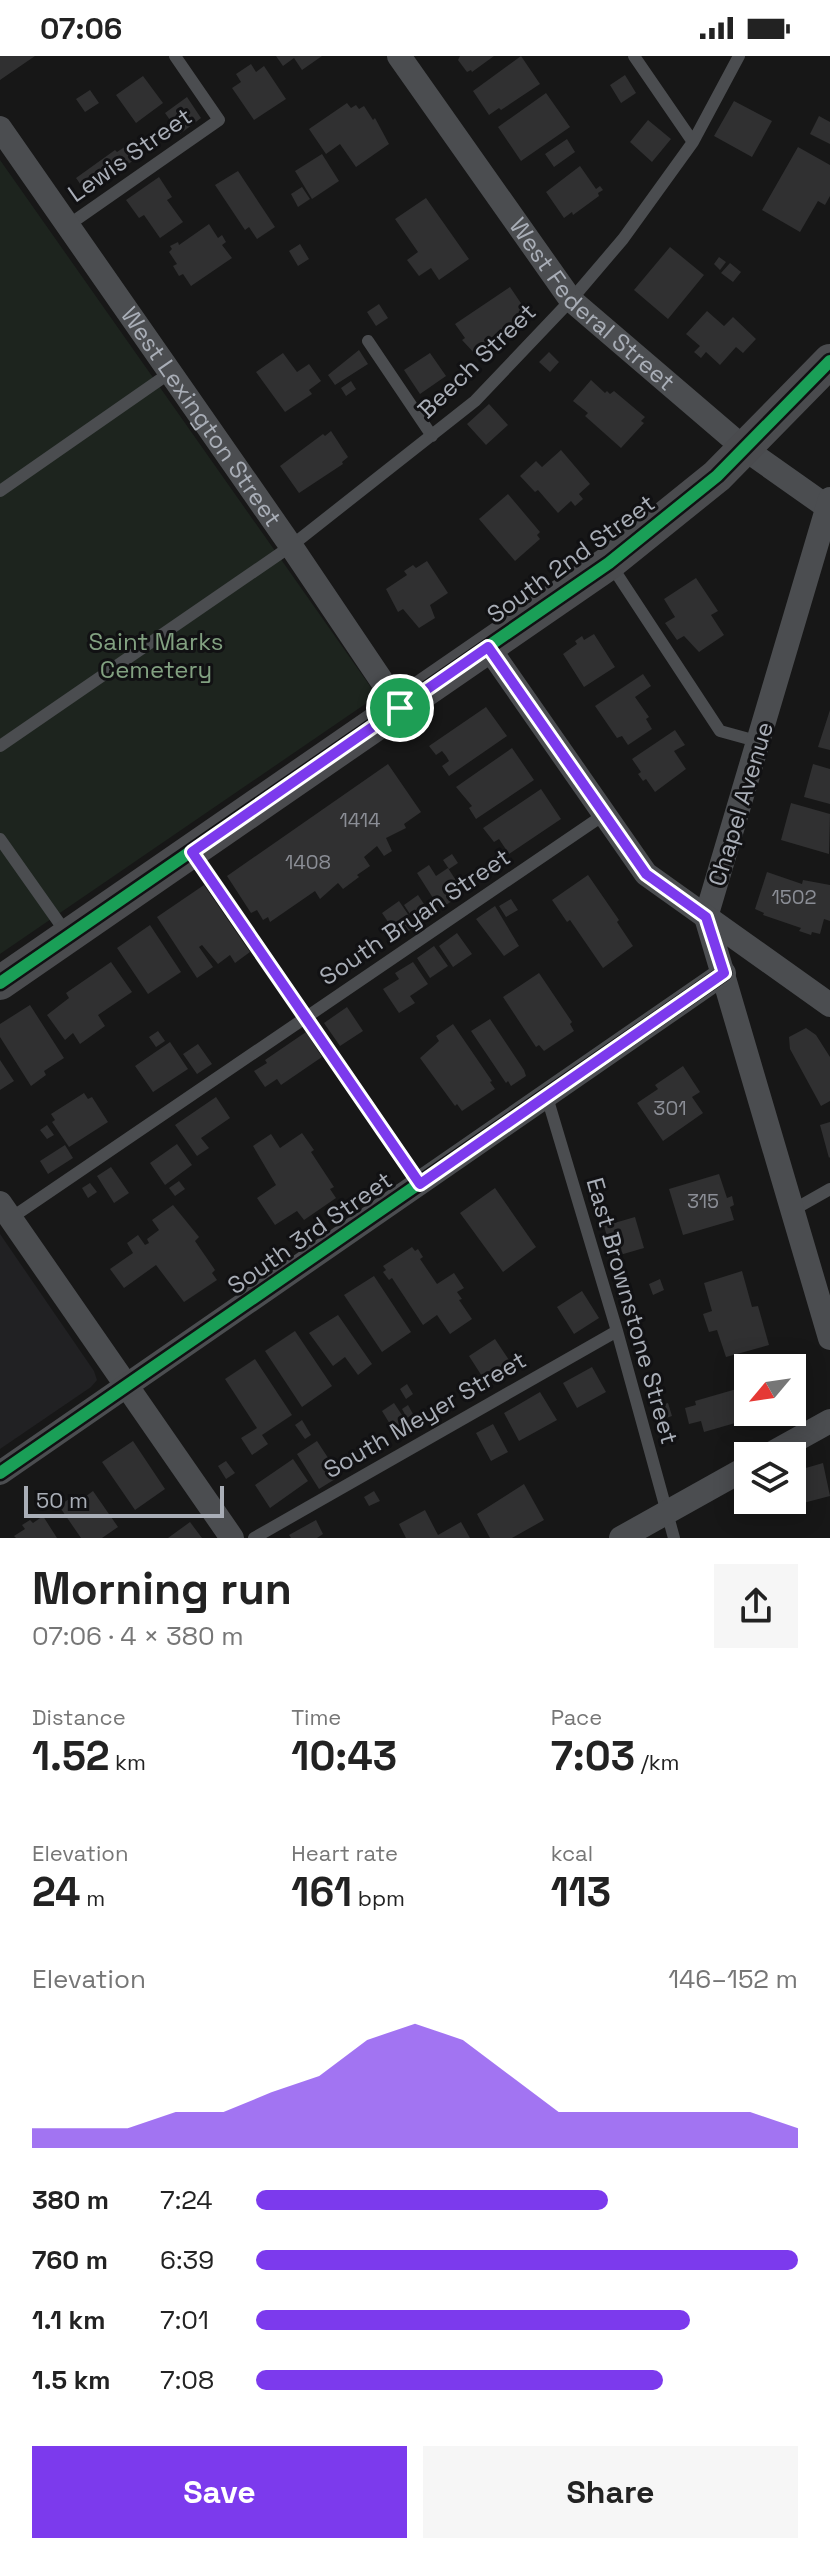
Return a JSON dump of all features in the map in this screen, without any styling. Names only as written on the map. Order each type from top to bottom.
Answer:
[{"type":"street","name":"West Federal Street","points":[[399,56],[571,300],[745,449],[829,505]]},
{"type":"street","name":"West Lexington Street","points":[[0,128],[400,708]]},
{"type":"street","name":"South 2nd Street","points":[[0,983],[609,563],[717,476],[830,361]]},
{"type":"street","name":"Chapel Avenue","points":[[829,505],[706,917],[830,1338]]},
{"type":"street","points":[[488,647],[646,874],[830,1005]]},
{"type":"street","name":"South 3rd Street","points":[[0,1473],[724,973]]},
{"type":"street","points":[[5,1210],[232,1538]]},
{"type":"street","points":[[792,1442],[830,1421]]},
{"type":"street","points":[[621,1538],[734,1475]]},
{"type":"lane","name":"Lewis Street","points":[[67,226],[219,120],[175,56]]},
{"type":"lane","points":[[634,56],[693,142]]},
{"type":"lane","name":"Beech Street","points":[[0,746],[291,546],[475,401],[571,300],[623,239],[693,142],[739,56]]},
{"type":"lane","points":[[368,341],[432,436]]},
{"type":"lane","points":[[0,491],[171,372]]},
{"type":"lane","points":[[609,563],[720,731],[760,742]]},
{"type":"lane","name":"South Bryan Street","points":[[5,1210],[306,1018],[605,814]]},
{"type":"lane","points":[[0,839],[68,937]]},
{"type":"lane","points":[[192,852],[420,1184]]},
{"type":"lane","name":"East Brownstone Street","points":[[547,1097],[617,1331],[674,1538]]},
{"type":"lane","points":[[793,1210],[830,1189]]},
{"type":"lane","name":"South Meyer Street","points":[[254,1538],[617,1331]]},
{"type":"shaded area","points":[[0,1234],[94,1371],[97,1380],[0,1449]]},
{"type":"green space","name":"Saint Marks Cemetery","points":[[0,160],[377,696],[0,954]]},
{"type":"building","points":[[0,56],[35,56],[0,80]]},
{"type":"building","points":[[276,56],[322,56],[302,70],[294,58],[283,66]]},
{"type":"building","points":[[460,56],[494,56],[472,72],[467,72],[458,60]]},
{"type":"building","points":[[521,56],[540,84],[489,115],[473,91]]},
{"type":"building","points":[[251,64],[256,72],[264,66],[286,99],[254,120],[232,88],[241,82],[236,74]]},
{"type":"building","points":[[625,75],[636,93],[621,103],[610,85]]},
{"type":"building","points":[[143,76],[163,103],[136,123],[116,95]]},
{"type":"building","points":[[90,90],[99,103],[85,112],[76,99]]},
{"type":"building","points":[[546,93],[570,127],[521,161],[498,127]]},
{"type":"building","points":[[187,97],[201,118],[180,134],[165,113]]},
{"type":"building","points":[[734,101],[772,121],[752,157],[714,136]]},
{"type":"building","points":[[347,103],[351,108],[364,106],[373,120],[375,118],[389,144],[356,167],[340,144],[326,154],[309,129]]},
{"type":"building","points":[[819,116],[830,122],[830,144],[810,134]]},
{"type":"building","points":[[648,120],[671,139],[652,162],[630,142]]},
{"type":"building","points":[[567,139],[575,152],[554,167],[545,154]]},
{"type":"building","points":[[126,146],[135,159],[88,195],[76,178],[115,150],[117,152]]},
{"type":"building","points":[[798,147],[830,165],[830,196],[825,205],[818,201],[800,232],[762,210]]},
{"type":"building","points":[[322,154],[339,181],[312,199],[295,171]]},
{"type":"building","points":[[580,166],[596,189],[600,186],[603,190],[573,215],[572,212],[564,218],[546,192]]},
{"type":"building","points":[[238,171],[275,227],[257,239],[249,227],[245,230],[215,185]]},
{"type":"building","points":[[159,177],[172,197],[167,200],[183,222],[160,238],[144,215],[139,218],[126,200]]},
{"type":"building","points":[[302,187],[310,199],[298,207],[291,194]]},
{"type":"building","points":[[426,198],[469,259],[439,280],[431,268],[419,276],[407,260],[418,252],[395,219]]},
{"type":"building","points":[[209,224],[218,238],[222,235],[226,242],[222,245],[232,258],[191,286],[173,266],[177,264],[169,252],[172,249],[170,246],[178,242],[179,245]]},
{"type":"building","points":[[300,244],[309,259],[298,266],[289,251]]},
{"type":"building","points":[[670,247],[704,275],[668,319],[634,290]]},
{"type":"building","points":[[719,257],[726,262],[720,270],[714,264]]},
{"type":"building","points":[[730,263],[741,272],[733,282],[721,273]]},
{"type":"building","points":[[510,287],[531,318],[476,355],[462,340],[465,338],[455,324]]},
{"type":"building","points":[[379,304],[388,318],[376,326],[367,312]]},
{"type":"building","points":[[707,311],[724,326],[733,317],[756,339],[743,353],[736,347],[720,365],[706,352],[701,358],[694,352],[700,346],[686,334]]},
{"type":"building","points":[[359,350],[368,364],[335,385],[328,375]]},
{"type":"building","points":[[549,352],[559,362],[550,372],[539,362]]},
{"type":"building","points":[[283,353],[297,372],[309,364],[321,381],[309,390],[312,394],[285,412],[256,372]]},
{"type":"building","points":[[430,353],[446,376],[420,394],[404,370]]},
{"type":"building","points":[[591,380],[605,393],[614,391],[645,417],[641,421],[644,423],[621,448],[573,401]]},
{"type":"building","points":[[351,381],[356,389],[346,396],[341,388]]},
{"type":"building","points":[[489,404],[508,425],[486,445],[467,424]]},
{"type":"building","points":[[331,431],[348,457],[343,464],[299,493],[280,466]]},
{"type":"building","points":[[561,450],[590,484],[579,494],[583,499],[575,506],[571,501],[558,513],[538,490],[535,492],[520,476],[536,461],[542,467]]},
{"type":"building","points":[[508,494],[540,532],[537,535],[540,539],[515,561],[479,519]]},
{"type":"building","points":[[427,561],[448,593],[430,605],[435,618],[419,628],[403,609],[398,612],[386,589],[407,575],[404,571]]},
{"type":"building","points":[[696,578],[718,611],[711,615],[724,635],[699,652],[684,636],[677,640],[665,623],[675,617],[664,599]]},
{"type":"building","points":[[594,634],[615,667],[584,687],[563,654],[582,636],[584,640]]},
{"type":"building","points":[[643,674],[651,686],[635,697],[649,717],[646,719],[652,729],[628,745],[622,736],[617,738],[595,706]]},
{"type":"building","points":[[486,707],[507,736],[449,776],[442,766],[449,761],[446,756],[442,751],[436,755],[429,746]]},
{"type":"building","points":[[830,710],[830,750],[818,747]]},
{"type":"building","points":[[675,730],[685,745],[674,751],[686,769],[655,792],[638,774],[641,772],[632,759]]},
{"type":"building","points":[[512,748],[534,780],[476,819],[469,808],[472,806],[456,787]]},
{"type":"building","points":[[388,764],[421,812],[404,824],[406,828],[386,838],[392,851],[384,856],[377,846],[364,857],[370,866],[343,889],[338,883],[320,899],[315,891],[270,922],[268,917],[263,920],[257,910],[251,913],[227,876]]},
{"type":"building","points":[[813,764],[830,769],[830,804],[804,797]]},
{"type":"building","points":[[541,789],[561,819],[509,854],[499,839],[494,842],[483,828]]},
{"type":"building","points":[[791,803],[830,814],[829,854],[781,840]]},
{"type":"building","points":[[452,854],[458,863],[449,869],[443,860]]},
{"type":"building","points":[[429,865],[436,876],[448,868],[464,893],[440,909],[417,873]]},
{"type":"building","points":[[767,872],[802,884],[803,880],[830,885],[830,921],[824,919],[820,934],[799,931],[801,928],[763,915],[755,909]]},
{"type":"building","points":[[588,875],[633,946],[603,968],[552,900]]},
{"type":"building","points":[[204,885],[250,952],[235,963],[230,955],[218,964],[202,945],[199,947],[213,967],[197,978],[157,917]]},
{"type":"building","points":[[418,895],[432,916],[418,926],[404,905]]},
{"type":"building","points":[[511,899],[518,910],[506,917],[499,906]]},
{"type":"building","points":[[399,901],[416,926],[399,938],[382,913]]},
{"type":"building","points":[[495,906],[519,946],[504,956],[476,919]]},
{"type":"building","points":[[150,925],[181,972],[148,994],[117,948]]},
{"type":"building","points":[[457,933],[472,954],[453,967],[439,946]]},
{"type":"building","points":[[434,946],[448,966],[430,978],[417,958]]},
{"type":"building","points":[[111,962],[132,992],[98,1015],[105,1026],[80,1044],[73,1033],[65,1040],[47,1015],[69,998],[66,993]]},
{"type":"building","points":[[413,962],[428,984],[410,996],[415,1003],[399,1013],[383,989],[399,979],[395,973]]},
{"type":"building","points":[[539,973],[572,1022],[574,1031],[544,1051],[539,1045],[536,1047],[503,997]]},
{"type":"building","points":[[30,1005],[64,1058],[44,1071],[46,1075],[31,1086],[0,1037],[0,1024]]},
{"type":"building","points":[[347,1007],[363,1031],[340,1046],[324,1023]]},
{"type":"building","points":[[490,1019],[526,1076],[511,1086],[471,1031]]},
{"type":"building","points":[[453,1024],[495,1089],[462,1111],[420,1058],[439,1041],[436,1036]]},
{"type":"building","points":[[806,1028],[816,1035],[830,1057],[830,1101],[821,1106],[790,1049],[789,1037]]},
{"type":"building","points":[[158,1031],[165,1041],[156,1047],[149,1037]]},
{"type":"building","points":[[306,1032],[322,1057],[281,1085],[277,1079],[265,1087],[254,1071]]},
{"type":"building","points":[[170,1042],[188,1069],[153,1092],[135,1066]]},
{"type":"building","points":[[198,1044],[212,1064],[197,1074],[183,1054]]},
{"type":"building","points":[[0,1060],[14,1081],[0,1090]]},
{"type":"building","points":[[683,1066],[700,1092],[692,1097],[703,1113],[663,1141],[637,1103],[658,1089],[655,1085]]},
{"type":"building","points":[[84,1093],[88,1099],[92,1097],[108,1122],[69,1147],[52,1122],[55,1120],[51,1114]]},
{"type":"building","points":[[216,1097],[230,1118],[201,1138],[209,1148],[197,1156],[175,1125]]},
{"type":"building","points":[[830,1122],[830,1157],[829,1158],[820,1125]]},
{"type":"building","points":[[47,1125],[54,1135],[47,1139],[40,1130]]},
{"type":"building","points":[[302,1133],[334,1187],[330,1189],[336,1198],[304,1220],[297,1211],[275,1225],[257,1198],[276,1185],[253,1146],[271,1134],[280,1148]]},
{"type":"building","points":[[177,1144],[192,1165],[165,1185],[150,1163]]},
{"type":"building","points":[[65,1145],[73,1158],[48,1174],[40,1161]]},
{"type":"building","points":[[111,1167],[129,1193],[114,1203],[97,1176]]},
{"type":"building","points":[[719,1174],[727,1198],[732,1196],[734,1205],[730,1207],[734,1220],[683,1235],[669,1189]]},
{"type":"building","points":[[179,1181],[185,1189],[175,1196],[169,1188]]},
{"type":"building","points":[[90,1183],[97,1192],[88,1198],[82,1188]]},
{"type":"building","points":[[495,1188],[536,1247],[503,1272],[460,1213]]},
{"type":"building","points":[[173,1205],[199,1237],[195,1241],[215,1270],[212,1273],[217,1280],[184,1302],[156,1265],[124,1288],[110,1269],[133,1253],[127,1243],[138,1235],[145,1245],[149,1243],[147,1239],[159,1230],[152,1220]]},
{"type":"building","points":[[635,1217],[644,1248],[613,1257],[604,1226]]},
{"type":"building","points":[[412,1247],[415,1251],[418,1249],[423,1257],[420,1259],[437,1284],[454,1273],[464,1288],[457,1292],[462,1299],[459,1300],[472,1319],[450,1334],[437,1315],[423,1325],[392,1278],[389,1280],[383,1272],[386,1270],[383,1266]]},
{"type":"building","points":[[742,1271],[752,1307],[758,1306],[769,1345],[726,1357],[717,1330],[709,1332],[703,1314],[712,1311],[704,1283]]},
{"type":"building","points":[[374,1276],[411,1332],[382,1352],[344,1295]]},
{"type":"building","points":[[660,1279],[664,1290],[653,1295],[649,1284]]},
{"type":"building","points":[[582,1291],[599,1318],[574,1334],[557,1307]]},
{"type":"building","points":[[338,1315],[372,1364],[358,1375],[345,1357],[333,1366],[309,1333]]},
{"type":"building","points":[[295,1331],[332,1386],[302,1407],[265,1351]]},
{"type":"building","points":[[495,1339],[513,1366],[487,1384],[469,1356]]},
{"type":"building","points":[[255,1359],[292,1415],[262,1435],[268,1444],[252,1455],[241,1438],[257,1428],[225,1379]]},
{"type":"building","points":[[592,1367],[606,1392],[577,1408],[563,1383]]},
{"type":"building","points":[[407,1384],[413,1394],[406,1399],[400,1389]]},
{"type":"building","points":[[734,1390],[734,1423],[704,1432],[701,1421],[689,1424],[685,1408],[696,1405],[695,1401]]},
{"type":"building","points":[[540,1392],[557,1420],[519,1441],[504,1413]]},
{"type":"building","points":[[394,1403],[406,1421],[393,1429],[382,1411]]},
{"type":"building","points":[[668,1403],[672,1416],[663,1419],[659,1406]]},
{"type":"building","points":[[408,1405],[413,1414],[407,1418],[402,1409]]},
{"type":"building","points":[[302,1420],[311,1435],[305,1439],[295,1425]]},
{"type":"building","points":[[493,1424],[508,1452],[491,1461],[476,1433]]},
{"type":"building","points":[[133,1441],[165,1489],[135,1510],[102,1462]]},
{"type":"building","points":[[317,1441],[340,1476],[319,1489],[297,1454]]},
{"type":"building","points":[[293,1459],[308,1481],[270,1508],[255,1485]]},
{"type":"building","points":[[226,1461],[235,1473],[226,1479],[218,1466]]},
{"type":"building","points":[[823,1463],[830,1496],[806,1502],[806,1468]]},
{"type":"building","points":[[524,1484],[544,1520],[512,1538],[490,1538],[477,1514]]},
{"type":"building","points":[[93,1491],[118,1527],[102,1538],[81,1538],[59,1506],[73,1496],[78,1502]]},
{"type":"building","points":[[374,1491],[380,1501],[369,1506],[364,1497]]},
{"type":"building","points":[[425,1510],[438,1535],[461,1522],[470,1538],[406,1538],[399,1524]]},
{"type":"building","points":[[43,1516],[57,1538],[14,1536],[25,1529],[22,1525],[30,1520],[33,1523]]},
{"type":"building","points":[[316,1520],[323,1534],[317,1538],[291,1538],[289,1535]]},
{"type":"building","points":[[190,1522],[202,1538],[168,1538]]},
{"type":"cycle path","points":[[0,983],[609,563],[717,476],[830,361]]},
{"type":"cycle path","points":[[0,1473],[724,973]]},
{"type":"route","points":[[488,647],[646,874],[706,917],[724,973],[420,1184],[192,852],[400,708],[488,647]]}]
